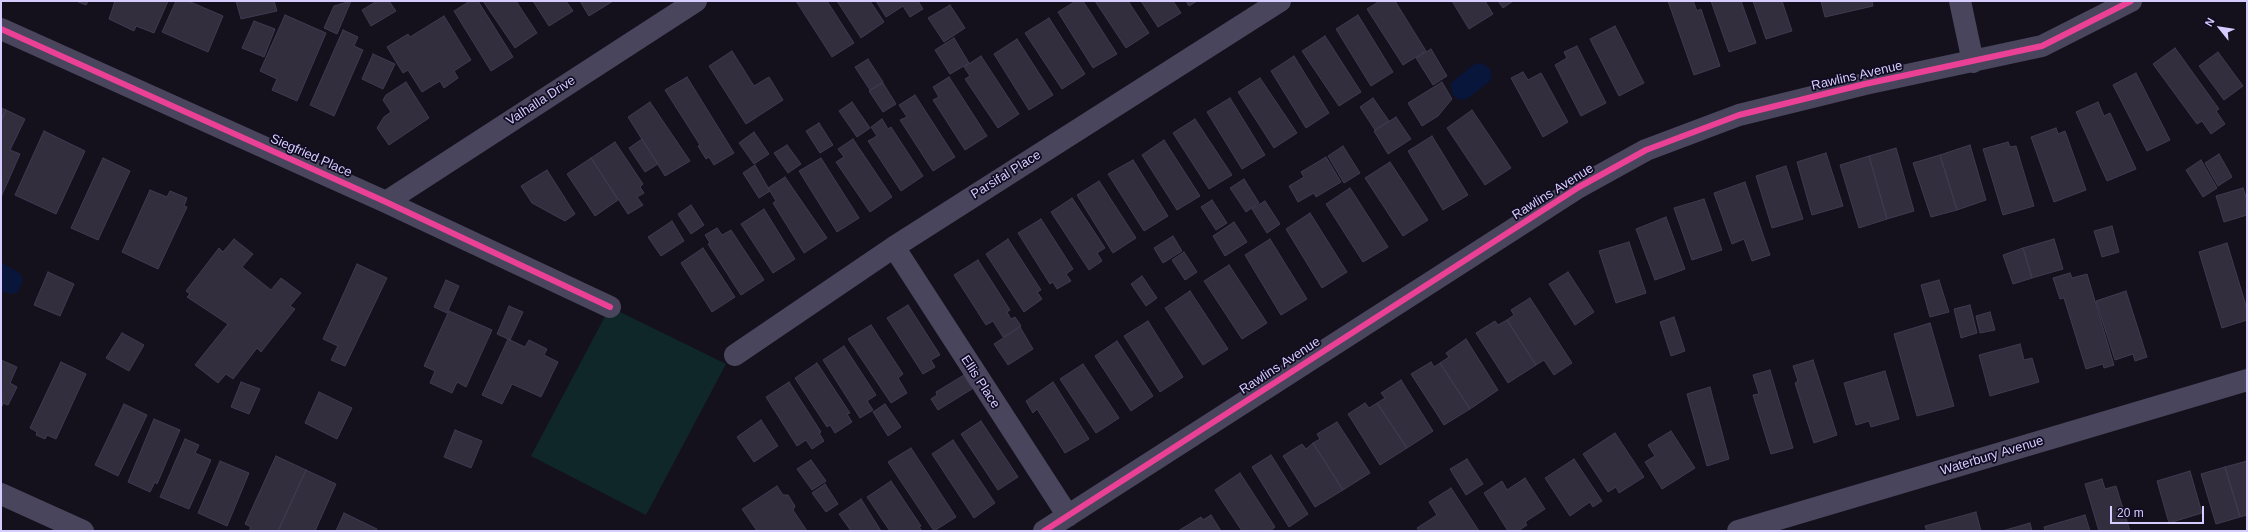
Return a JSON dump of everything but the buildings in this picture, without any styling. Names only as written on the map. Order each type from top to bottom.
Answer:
[{"type":"street","name":"Valhalla Drive","points":[[386,202],[696,1]]},
{"type":"street","name":"Parsifal Place","points":[[735,355],[894,247],[1280,1]]},
{"type":"street","points":[[1960,1],[1973,62]]},
{"type":"street","name":"Rawlins Avenue","points":[[1044,531],[1579,187],[1646,150],[1739,115],[1865,84],[2042,46],[2131,1]]},
{"type":"street","name":"Siegfried Place","points":[[1,29],[386,202],[610,307]]},
{"type":"street","name":"Ellis Place","points":[[894,247],[1068,516]]},
{"type":"street","name":"Waterbury Avenue","points":[[1738,531],[2247,380]]},
{"type":"street","points":[[1,494],[83,531]]},
{"type":"street","points":[[1776,520],[1796,531]]},
{"type":"green space","points":[[610,307],[726,364],[646,515],[531,456]]},
{"type":"water","points":[[1479,63],[1490,69],[1492,75],[1490,81],[1468,98],[1462,100],[1456,98],[1452,94],[1451,83],[1473,65]]},
{"type":"water","points":[[1,262],[21,274],[23,280],[18,292],[12,294],[1,291]]},
{"type":"cycle path","points":[[1044,531],[1579,187],[1646,150],[1739,115],[1865,84],[2042,46],[2131,1]]},
{"type":"cycle path","points":[[1,29],[386,202],[610,307]]}]
